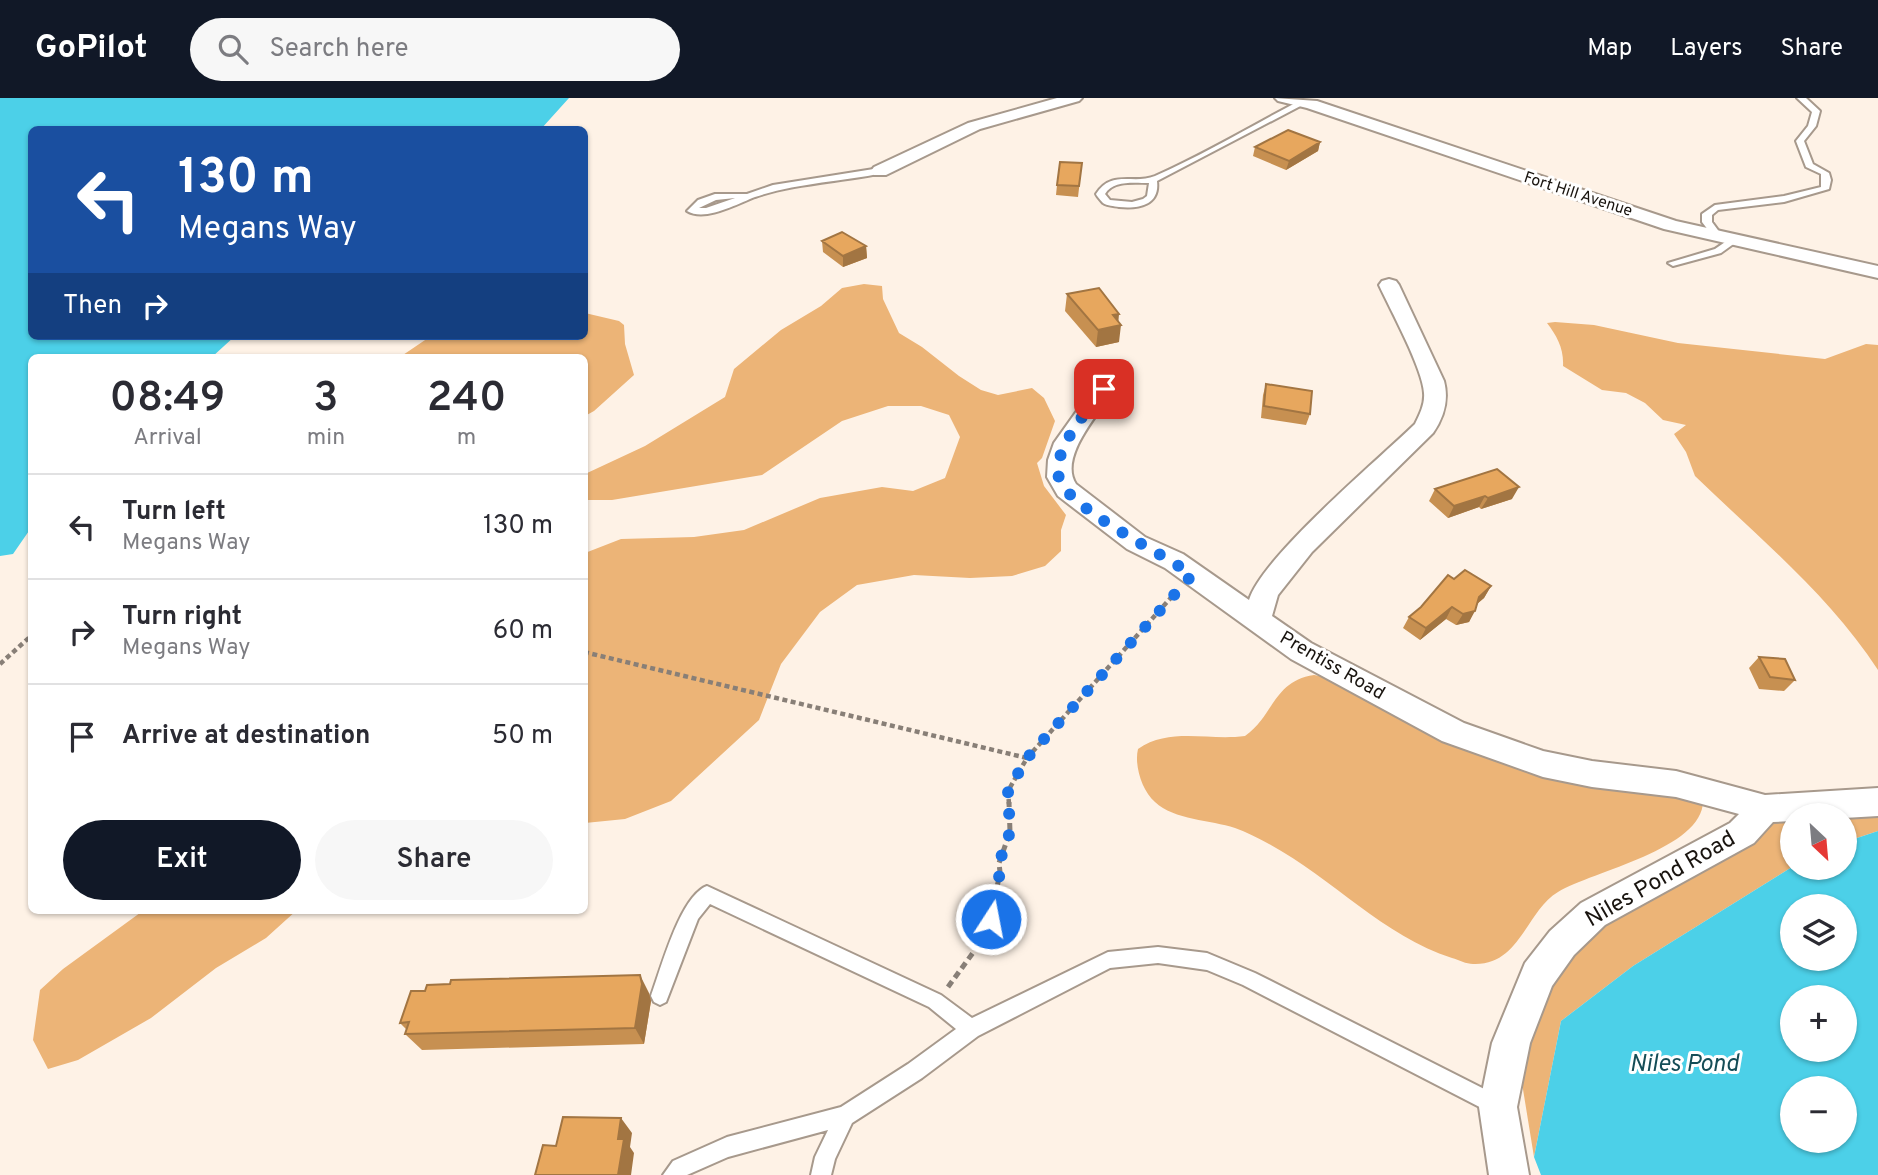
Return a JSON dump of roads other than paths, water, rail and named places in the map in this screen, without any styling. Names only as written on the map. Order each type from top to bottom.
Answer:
[{"type":"street","points":[[880,171],[975,126],[1074,98]]},
{"type":"street","name":"Fort Hill Avenue","points":[[1283,98],[1308,101],[1511,173],[1726,239],[1878,272]]},
{"type":"street","points":[[1257,620],[1265,592],[1289,562],[1425,428],[1434,411],[1438,397],[1433,381],[1389,285]]},
{"type":"street","name":"Prentiss Road","points":[[1104,389],[1066,443],[1060,460],[1059,477],[1067,490],[1136,543],[1174,561],[1301,651],[1453,732],[1543,764],[1722,794],[1765,809]]},
{"type":"street","points":[[1765,809],[1878,802]]},
{"type":"street","name":"Niles Pond Road","points":[[1509,1175],[1504,1158],[1499,1107],[1511,1043],[1538,975],[1562,943],[1593,914],[1742,833],[1765,809]]},
{"type":"lane","points":[[1673,263],[1718,251],[1726,239],[1707,222],[1707,214],[1715,208],[1784,199],[1825,188],[1825,173],[1809,166],[1800,141],[1812,125],[1816,111],[1801,98]]},
{"type":"lane","points":[[1153,180],[1155,188],[1151,200],[1140,206],[1107,202],[1100,194],[1105,186],[1119,181],[1153,180],[1308,101]]},
{"type":"lane","points":[[744,196],[729,194],[713,198],[693,207],[692,211],[707,211],[744,196],[792,184],[880,171]]},
{"type":"lane","points":[[660,996],[691,914],[707,894],[935,1001],[971,1029]]},
{"type":"lane","points":[[673,1175],[680,1168],[727,1147],[845,1115],[915,1071],[971,1029],[1108,960],[1158,955],[1207,962],[1249,978],[1499,1107]]},
{"type":"lane","points":[[821,1175],[825,1157],[845,1115]]},
{"type":"water","points":[[0,98],[569,98],[544,126],[28,126],[28,340],[231,340],[215,354],[28,354],[28,532],[13,554],[0,556]]},
{"type":"water","name":"Niles Pond","points":[[1878,831],[1878,1175],[1541,1175],[1534,1157],[1561,1021],[1633,966],[1780,874],[1780,880],[1857,880],[1857,838]]}]
